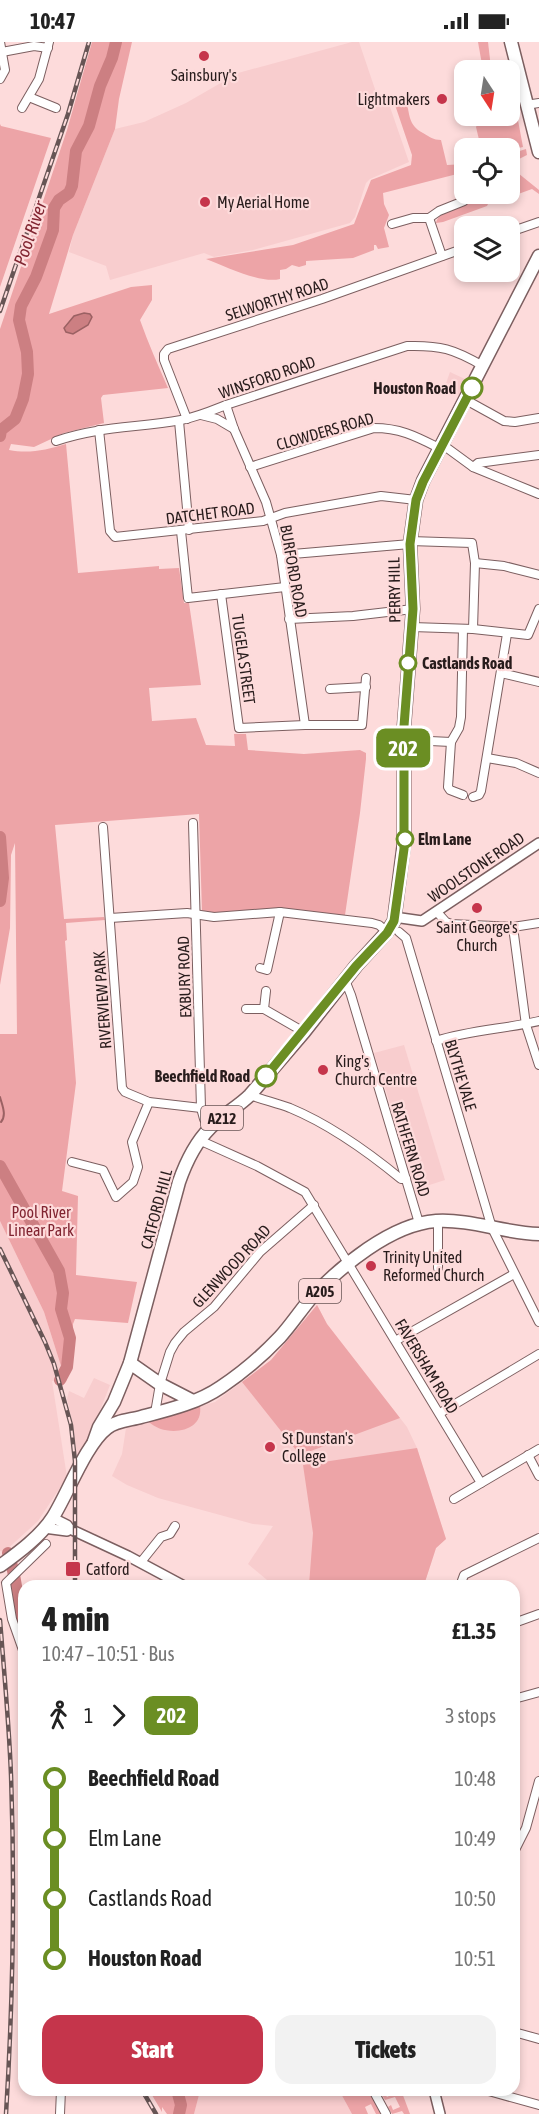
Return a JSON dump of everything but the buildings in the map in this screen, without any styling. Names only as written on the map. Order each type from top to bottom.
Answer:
[{"type":"main road","points":[[511,42],[539,152]]},
{"type":"main road","name":"PERRY HILL","points":[[394,917],[404,849],[404,726],[413,609],[410,543],[416,500],[423,482],[539,256]]},
{"type":"main road","name":"CATFORD HILL","points":[[49,1528],[99,1427],[114,1402],[130,1363],[186,1162],[210,1127],[256,1096],[356,966],[393,932],[394,917]]},
{"type":"main road","name":"A205","points":[[110,1425],[193,1401],[220,1388],[253,1363],[280,1337],[312,1298],[349,1263],[395,1233],[419,1223],[438,1221],[539,1234]]},
{"type":"main road","points":[[130,1363],[160,1384],[193,1401]]},
{"type":"main road","name":"CATFORD HILL","points":[[110,1425],[115,1408],[114,1402]]},
{"type":"main road","points":[[94,1441],[110,1425]]},
{"type":"main road","points":[[0,1566],[49,1528]]},
{"type":"street","points":[[0,42],[5,70],[0,79]]},
{"type":"street","points":[[2,52],[48,45],[39,79],[22,108]]},
{"type":"street","points":[[29,97],[56,108]]},
{"type":"street","points":[[526,105],[539,103]]},
{"type":"street","points":[[392,224],[407,219],[429,218],[456,204]]},
{"type":"street","points":[[429,218],[442,256]]},
{"type":"street","points":[[520,229],[539,222]]},
{"type":"street","name":"SELWORTHY ROAD","points":[[183,420],[164,360],[164,354],[168,349],[322,299],[454,252]]},
{"type":"street","name":"WINSFORD ROAD","points":[[56,441],[99,430],[183,420],[407,346],[435,345],[462,354],[483,366]]},
{"type":"street","points":[[466,400],[504,421],[514,422],[539,418]]},
{"type":"street","name":"BURFORD ROAD","points":[[226,405],[271,518],[281,555],[305,725]]},
{"type":"street","points":[[201,415],[217,419],[234,429]]},
{"type":"street","points":[[183,420],[188,598],[285,587]]},
{"type":"street","name":"CLOWDERS ROAD","points":[[250,467],[374,428],[392,428],[442,447],[473,467],[539,494]]},
{"type":"street","name":"DATCHET ROAD","points":[[99,430],[111,534],[117,537],[263,521],[285,513],[381,495],[416,500]]},
{"type":"street","points":[[473,467],[478,463],[539,455]]},
{"type":"street","points":[[281,555],[410,543],[472,543],[475,563],[473,629]]},
{"type":"street","points":[[475,563],[504,566],[539,575]]},
{"type":"street","name":"TUGELA STREET","points":[[221,594],[239,728],[305,725]]},
{"type":"street","points":[[290,620],[413,609]]},
{"type":"street","points":[[412,627],[473,629],[528,635],[539,609]]},
{"type":"street","points":[[463,629],[459,728],[451,742],[448,787],[463,795]]},
{"type":"street","points":[[473,797],[479,795],[481,791],[507,634]]},
{"type":"street","points":[[501,673],[539,682]]},
{"type":"street","points":[[305,725],[362,725],[366,678]]},
{"type":"street","points":[[330,689],[366,687]]},
{"type":"street","points":[[430,741],[451,742]]},
{"type":"street","points":[[487,758],[516,763],[539,773]]},
{"type":"street","name":"EXBURY ROAD","points":[[193,823],[201,1108],[204,1119],[210,1127]]},
{"type":"street","name":"RIVERVIEW PARK","points":[[103,827],[121,1085],[125,1092],[149,1102],[201,1108]]},
{"type":"street","name":"WOOLSTONE ROAD","points":[[394,917],[418,921],[436,912],[539,843]]},
{"type":"street","points":[[268,970],[280,912]]},
{"type":"street","points":[[110,918],[187,913],[214,917],[280,912],[372,923],[393,932]]},
{"type":"street","points":[[436,912],[451,924],[513,927],[539,923]]},
{"type":"street","points":[[513,927],[526,1024],[539,1065]]},
{"type":"street","name":"BLYTHE VALE","points":[[393,932],[405,938],[492,1228],[539,1322]]},
{"type":"street","name":"RATHFERN ROAD","points":[[343,982],[347,985],[351,995],[419,1223]]},
{"type":"street","points":[[264,1009],[266,991]]},
{"type":"street","points":[[246,1009],[264,1009],[304,1032]]},
{"type":"street","points":[[436,1041],[456,1035],[539,1022]]},
{"type":"street","points":[[256,1096],[292,1109],[340,1133],[401,1179],[406,1179]]},
{"type":"street","points":[[72,1162],[103,1170],[116,1197],[133,1182],[138,1167],[132,1142],[149,1102]]},
{"type":"street","points":[[199,1140],[257,1166],[305,1192],[349,1263]]},
{"type":"street","name":"GLENWOOD ROAD","points":[[155,1413],[160,1384],[170,1352],[184,1332],[214,1307],[273,1239],[314,1205]]},
{"type":"street","points":[[438,1221],[438,1268]]},
{"type":"street","name":"FAVERSHAM ROAD","points":[[349,1263],[482,1483]]},
{"type":"street","points":[[397,1340],[514,1274]]},
{"type":"street","points":[[440,1413],[539,1354]]},
{"type":"street","points":[[454,1499],[539,1449]]},
{"type":"street","points":[[528,1455],[539,1476]]},
{"type":"street","points":[[49,1528],[67,1525],[70,1529],[141,1562],[173,1580]]},
{"type":"street","points":[[141,1562],[161,1537],[170,1534],[175,1526]]},
{"type":"street","points":[[462,1580],[464,1575],[539,1538]]},
{"type":"street","points":[[18,1636],[12,1618],[6,1583],[46,1544]]},
{"type":"street","points":[[520,1621],[539,1614]]},
{"type":"street","points":[[520,1697],[539,1692]]},
{"type":"street","points":[[520,1840],[526,1828],[539,1781]]},
{"type":"street","points":[[520,2034],[539,2039]]},
{"type":"street","points":[[60,2114],[61,2096]]},
{"type":"street","points":[[376,2096],[386,2114]]},
{"type":"street","points":[[436,2096],[440,2114]]},
{"type":"street","points":[[507,2096],[539,2105]]},
{"type":"shaded area","points":[[359,42],[377,95],[390,107],[409,162],[370,179],[366,183],[355,217],[350,223],[253,250],[214,257],[204,253],[110,280],[106,266],[69,252],[73,235],[115,129],[144,122],[186,103],[238,73]]},
{"type":"shaded area","points":[[84,313],[92,317],[88,325],[73,334],[66,332],[64,328],[74,316]]},
{"type":"shaded area","points":[[450,372],[467,380],[460,396],[444,389]]},
{"type":"shaded area","points":[[404,1045],[445,1180],[417,1189],[374,1053]]},
{"type":"shaded area","points":[[0,1221],[44,1312],[66,1382],[52,1381],[67,1477],[38,1521],[4,1552],[0,1551]]},
{"type":"shaded area","name":"St Dunstan's College","points":[[317,1305],[327,1324],[407,1427],[417,1448],[446,1539],[436,1548],[426,1580],[267,1580],[248,1564],[273,1526],[253,1524],[158,1498],[112,1476],[122,1454],[126,1428],[215,1402],[271,1360]]},
{"type":"shaded area","points":[[94,1378],[110,1385],[92,1431],[77,1458],[67,1399],[69,1391],[84,1398]]},
{"type":"shaded area","points":[[199,2096],[342,2096],[352,2114],[194,2114]]},
{"type":"green space","name":"Pool River Linear Park","points":[[92,42],[132,42],[119,99],[115,129],[73,235],[49,314],[131,287],[152,285],[152,300],[140,320],[168,388],[103,395],[101,398],[104,423],[64,433],[34,447],[11,444],[9,450],[38,451],[66,444],[78,573],[159,566],[159,569],[179,568],[184,603],[189,603],[201,685],[149,688],[152,721],[196,718],[206,745],[235,746],[234,734],[246,734],[248,750],[304,754],[360,750],[366,753],[366,759],[345,915],[283,909],[217,914],[202,912],[199,814],[55,825],[64,919],[104,917],[105,920],[66,923],[67,940],[65,941],[76,1083],[62,1191],[78,1196],[76,1275],[137,1282],[128,1323],[75,1319],[73,1352],[66,1382],[44,1312],[0,1221],[0,1034],[17,1034],[15,843],[11,855],[10,928],[0,985],[0,329],[67,130]]},
{"type":"green space","points":[[478,42],[488,42],[490,60],[481,60]]},
{"type":"green space","points":[[400,95],[406,99],[410,119],[415,127],[432,138],[441,140],[447,165],[454,165],[454,175],[383,193],[384,204],[389,215],[384,228],[389,247],[378,249],[374,245],[374,250],[353,258],[306,261],[306,265],[299,267],[292,265],[280,270],[280,279],[272,280],[253,277],[206,259],[293,245],[354,224],[371,180],[411,165],[412,155],[393,99]]},
{"type":"green space","points":[[0,124],[51,138],[0,287]]},
{"type":"green space","points":[[519,126],[523,147],[520,148],[520,138],[479,138],[476,127]]},
{"type":"green space","points":[[526,149],[527,155],[520,158],[520,151]]},
{"type":"green space","points":[[520,175],[539,190],[539,194],[532,189],[520,193]]},
{"type":"green space","points":[[463,204],[488,204],[436,223],[440,216]]},
{"type":"green space","points":[[317,1305],[327,1324],[400,1418],[300,1455],[242,1382],[271,1360]]},
{"type":"green space","points":[[200,1406],[200,1415],[196,1422],[182,1430],[164,1430],[149,1422]]},
{"type":"green space","points":[[417,1448],[446,1539],[436,1548],[426,1580],[309,1580],[313,1533],[303,1465]]},
{"type":"green space","points":[[153,2096],[199,2096],[194,2114],[167,2114],[162,2107],[162,2112]]},
{"type":"green space","points":[[342,2096],[372,2096],[381,2114],[376,2114],[371,2104],[365,2107],[368,2114],[352,2114]]},
{"type":"green space","points":[[383,2096],[403,2096],[410,2114],[404,2114],[402,2111],[392,2114],[388,2107],[391,2105],[393,2110],[400,2107],[395,2097],[385,2100]]},
{"type":"waterway","name":"Pool River","points":[[0,436],[1,430],[15,419],[23,399],[28,374],[27,352],[19,320],[21,306],[36,277],[53,230],[54,208],[59,200],[69,193],[72,186],[76,151],[89,126],[116,42]]},
{"type":"waterway","name":"Pool River","points":[[0,837],[3,878],[0,901]]},
{"type":"waterway","points":[[0,1097],[4,1113],[1,1122]]},
{"type":"waterway","points":[[0,1166],[59,1271],[63,1293],[61,1309],[70,1338],[67,1367],[60,1380]]},
{"type":"waterway","points":[[8,1553],[18,1600]]},
{"type":"waterway","points":[[179,2096],[181,2105],[179,2114]]},
{"type":"railway","points":[[0,311],[68,114],[89,42]]},
{"type":"railway","points":[[0,1249],[54,1364],[71,1425],[75,1461],[75,1580]]},
{"type":"railway","points":[[0,1620],[10,1756],[13,1860],[12,1987],[6,2114]]},
{"type":"railway","points":[[146,2096],[156,2114]]},
{"type":"bus line","name":"202","points":[[266,1076],[356,966],[387,933],[394,921],[404,849],[404,726],[413,609],[410,544],[416,500],[472,388]]},
{"type":"place","name":"Sainsbury's","points":[[204,56]]},
{"type":"place","name":"Lightmakers","points":[[442,99]]},
{"type":"place","name":"My Aerial Home","points":[[205,202]]},
{"type":"place","name":"Houston Road","points":[[472,388]]},
{"type":"place","name":"Castlands Road","points":[[408,663]]},
{"type":"place","name":"Elm Lane","points":[[405,839]]},
{"type":"place","name":"Saint George's Church","points":[[477,908]]},
{"type":"place","name":"King's Church Centre","points":[[323,1070]]},
{"type":"place","name":"Beechfield Road","points":[[266,1076]]},
{"type":"place","name":"Trinity United Reformed Church","points":[[371,1266]]},
{"type":"place","name":"St Dunstan's College","points":[[270,1447]]},
{"type":"place","name":"Catford","points":[[73,1569]]}]
